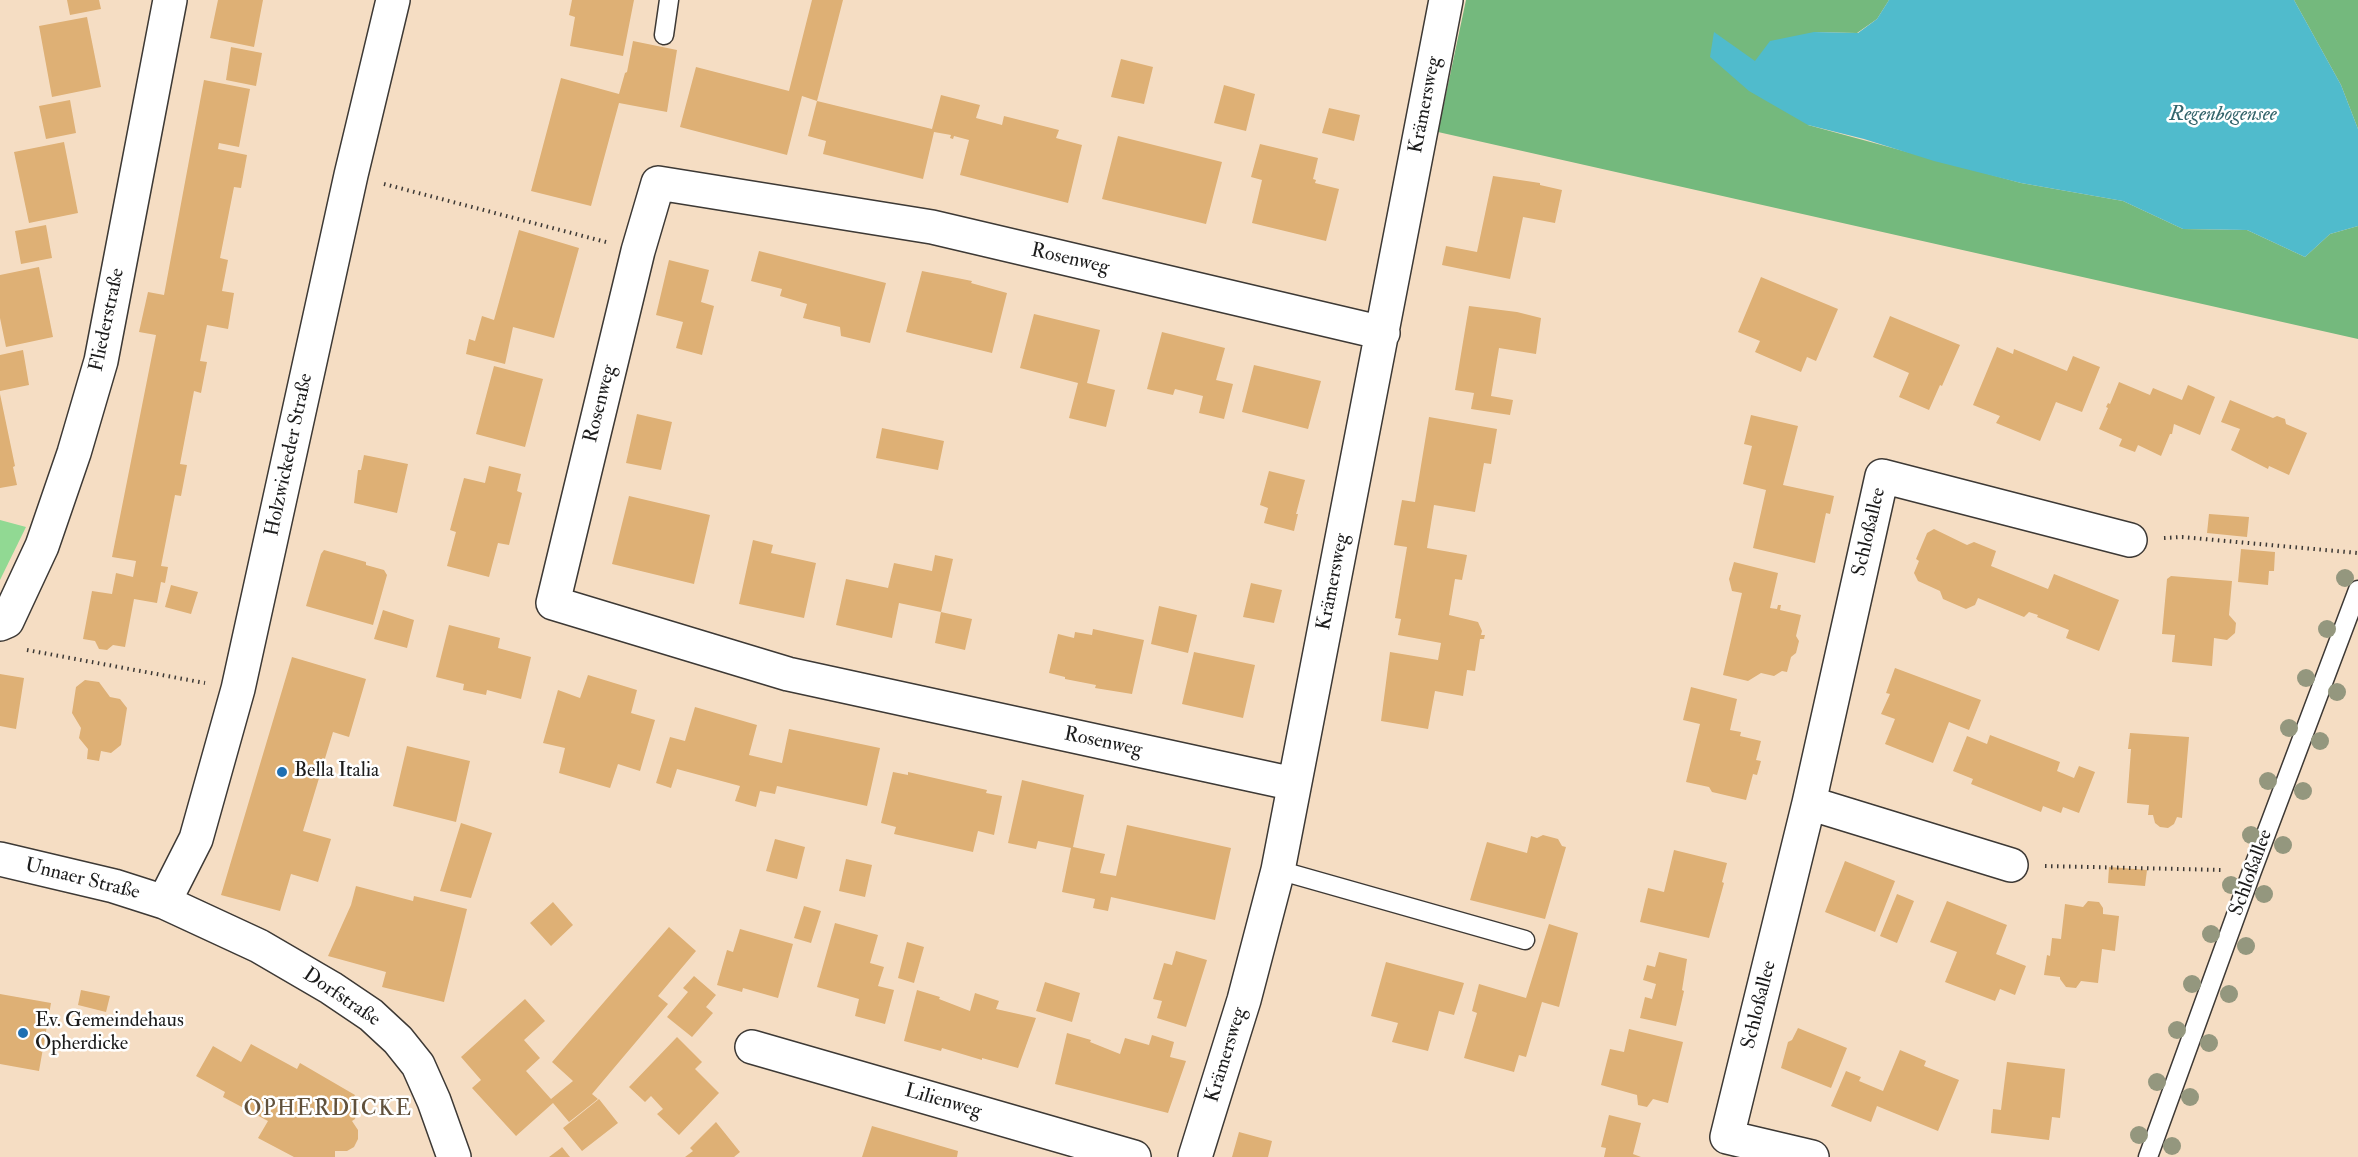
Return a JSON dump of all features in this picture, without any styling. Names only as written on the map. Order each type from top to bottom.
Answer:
[{"type":"street","name":"Fliederstraße","points":[[3,623],[42,546],[74,453],[101,362],[170,0]]},
{"type":"street","name":"Holzwickeder Straße","points":[[165,902],[196,839],[238,689],[351,175],[393,0]]},
{"type":"street","name":"Krämersweg","points":[[1195,1157],[1244,1000],[1278,870],[1446,0]]},
{"type":"street","name":"Rosenweg","points":[[1294,784],[788,674],[553,603],[638,251],[657,183],[932,227],[1383,333]]},
{"type":"street","name":"Schloßallee","points":[[1812,1157],[1725,1147],[1809,803],[1882,476],[2130,540]]},
{"type":"street","points":[[1809,803],[2011,865]]},
{"type":"street","name":"Unnaer Straße","points":[[0,859],[114,886],[165,902]]},
{"type":"street","name":"Dorfstraße","points":[[165,902],[259,946],[331,988],[370,1015],[398,1040],[418,1065],[454,1157]]},
{"type":"street","name":"Lilienweg","points":[[752,1047],[1134,1157]]},
{"type":"lane","points":[[664,35],[669,0]]},
{"type":"lane","name":"Schloßallee","points":[[2148,1157],[2358,590]]},
{"type":"lane","points":[[1278,870],[1526,940]]},
{"type":"path","points":[[351,175],[638,251]]},
{"type":"path","points":[[2130,540],[2182,537],[2358,553]]},
{"type":"path","points":[[3,623],[26,650],[238,689]]},
{"type":"path","points":[[2011,865],[2220,870]]},
{"type":"green space","points":[[1466,0],[1889,0],[1877,19],[1857,33],[1814,32],[1808,125],[2021,183],[2123,201],[2183,229],[2247,230],[2305,257],[2330,234],[2358,226],[2358,339],[1438,132]]},
{"type":"green space","points":[[2294,0],[2358,0],[2358,129],[2341,85]]},
{"type":"green space","points":[[0,520],[26,527],[0,580]]},
{"type":"water","name":"Regenbogensee","points":[[1889,0],[2294,0],[2341,85],[2358,129],[2358,226],[2330,234],[2305,257],[2247,230],[2183,229],[2123,201],[2021,183],[1808,125],[1749,91],[1710,57],[1714,32],[1755,61],[1770,41],[1814,32],[1858,33],[1877,19]]},
{"type":"building","points":[[67,0],[99,0],[101,9],[70,15]]},
{"type":"building","points":[[218,0],[263,0],[254,47],[210,38]]},
{"type":"building","points":[[572,0],[634,0],[623,56],[570,46],[575,17],[569,15]]},
{"type":"building","points":[[812,0],[843,0],[817,101],[802,96],[787,155],[680,127],[696,67],[789,91]]},
{"type":"building","points":[[87,17],[101,87],[52,97],[39,26]]},
{"type":"building","points":[[633,41],[677,50],[667,112],[619,103],[591,206],[531,191],[561,78],[619,94],[627,72]]},
{"type":"building","points":[[231,47],[262,53],[256,86],[226,80]]},
{"type":"building","points":[[1121,59],[1153,67],[1144,104],[1111,97]]},
{"type":"building","points":[[204,80],[250,89],[239,147],[219,143],[218,149],[247,155],[241,188],[234,187],[220,258],[228,260],[222,291],[234,293],[228,329],[207,325],[200,361],[207,362],[201,393],[194,391],[180,464],[187,465],[181,496],[175,495],[161,566],[168,567],[165,583],[161,582],[157,603],[134,599],[125,647],[113,645],[107,650],[99,649],[95,641],[83,639],[92,591],[112,594],[116,573],[133,577],[136,561],[112,557],[156,335],[139,332],[148,292],[164,295]]},
{"type":"building","points":[[1224,85],[1255,94],[1246,131],[1214,123]]},
{"type":"building","points":[[941,95],[980,105],[976,118],[1002,125],[1004,116],[1059,130],[1056,138],[1082,145],[1068,203],[960,175],[969,140],[954,136],[953,139],[950,138],[951,135],[934,132],[923,179],[823,154],[826,141],[808,136],[817,101],[932,129]]},
{"type":"building","points":[[70,100],[76,133],[46,139],[39,106]]},
{"type":"building","points":[[1329,108],[1360,115],[1354,141],[1322,133]]},
{"type":"building","points":[[1118,136],[1222,162],[1206,224],[1102,199]]},
{"type":"building","points":[[64,142],[78,213],[29,223],[14,152]]},
{"type":"building","points":[[1260,144],[1318,158],[1313,179],[1316,180],[1315,183],[1339,189],[1326,241],[1252,223],[1262,180],[1251,177]]},
{"type":"building","points":[[1493,176],[1540,183],[1540,185],[1562,190],[1555,223],[1523,217],[1510,279],[1442,265],[1446,246],[1477,252]]},
{"type":"building","points":[[46,225],[52,258],[21,264],[15,231]]},
{"type":"building","points":[[519,230],[579,248],[554,338],[513,327],[505,364],[466,354],[469,339],[475,341],[482,316],[494,320]]},
{"type":"building","points":[[759,251],[886,283],[870,343],[841,336],[840,327],[803,318],[807,304],[780,296],[782,289],[751,281]]},
{"type":"building","points":[[669,260],[709,270],[701,302],[714,306],[702,355],[676,348],[683,322],[656,315]]},
{"type":"building","points":[[39,267],[53,337],[6,347],[0,318],[0,275]]},
{"type":"building","points":[[922,271],[972,281],[971,283],[1007,293],[992,353],[906,332]]},
{"type":"building","points":[[1761,277],[1838,309],[1816,361],[1807,357],[1801,372],[1755,352],[1760,341],[1738,332]]},
{"type":"building","points":[[1469,306],[1517,312],[1541,318],[1536,354],[1499,348],[1491,396],[1513,400],[1510,415],[1471,409],[1474,393],[1455,390]]},
{"type":"building","points":[[1034,314],[1100,330],[1087,383],[1115,390],[1106,427],[1069,418],[1078,383],[1020,368]]},
{"type":"building","points":[[1890,316],[1960,345],[1929,410],[1899,397],[1909,373],[1873,357]]},
{"type":"building","points":[[1162,332],[1225,348],[1216,380],[1233,384],[1224,419],[1199,413],[1203,396],[1175,389],[1173,395],[1147,389]]},
{"type":"building","points":[[1997,347],[2013,354],[2014,349],[2067,371],[2073,356],[2100,367],[2082,412],[2056,402],[2040,441],[1996,423],[2000,416],[1973,405]]},
{"type":"building","points":[[23,350],[29,385],[0,391],[0,355]]},
{"type":"building","points":[[1254,365],[1321,381],[1308,429],[1242,412]]},
{"type":"building","points":[[494,366],[543,379],[525,447],[476,434]]},
{"type":"building","points":[[2119,382],[2150,395],[2153,388],[2182,400],[2188,385],[2215,397],[2200,435],[2174,424],[2172,434],[2161,456],[2138,445],[2135,452],[2119,446],[2122,439],[2099,429],[2108,408],[2106,407],[2108,403],[2110,404]]},
{"type":"building","points":[[0,394],[17,485],[0,488]]},
{"type":"building","points":[[2230,400],[2273,418],[2277,416],[2285,419],[2286,424],[2307,433],[2289,475],[2269,466],[2268,469],[2231,450],[2240,429],[2221,422]]},
{"type":"building","points":[[637,414],[672,422],[661,470],[626,463]]},
{"type":"building","points":[[1751,415],[1798,426],[1783,485],[1834,496],[1830,514],[1826,513],[1815,563],[1753,548],[1766,490],[1743,484],[1752,446],[1744,444]]},
{"type":"building","points":[[1429,417],[1497,429],[1491,464],[1484,463],[1475,512],[1434,505],[1427,548],[1467,555],[1462,580],[1455,579],[1449,615],[1478,622],[1482,631],[1481,635],[1485,635],[1484,639],[1480,639],[1475,671],[1467,670],[1463,696],[1435,691],[1428,729],[1381,721],[1390,652],[1438,660],[1441,643],[1398,635],[1401,619],[1395,618],[1407,547],[1394,545],[1402,500],[1415,502]]},
{"type":"building","points":[[882,428],[944,441],[938,470],[876,458]]},
{"type":"building","points":[[364,455],[408,464],[397,513],[354,503],[358,470],[361,470]]},
{"type":"building","points":[[489,466],[521,474],[517,491],[522,493],[509,545],[498,543],[489,577],[447,566],[456,532],[450,530],[464,478],[485,483]]},
{"type":"building","points":[[1269,471],[1305,480],[1294,531],[1264,523],[1268,508],[1260,505]]},
{"type":"building","points":[[629,496],[710,515],[694,584],[612,564]]},
{"type":"building","points":[[2209,514],[2249,517],[2247,537],[2207,533]]},
{"type":"building","points":[[1934,529],[1967,545],[1974,542],[1996,551],[1991,566],[2048,589],[2054,574],[2119,600],[2099,651],[2066,638],[2069,630],[2037,617],[2038,615],[2029,612],[2024,617],[1978,598],[1975,605],[1966,609],[1943,599],[1940,591],[1918,581],[1914,573],[1919,561],[1916,559],[1927,533]]},
{"type":"building","points":[[753,540],[773,545],[771,553],[816,563],[804,618],[739,604]]},
{"type":"building","points":[[2241,549],[2275,552],[2274,571],[2269,571],[2268,585],[2238,582]]},
{"type":"building","points":[[324,550],[366,562],[366,565],[384,570],[387,575],[373,625],[306,606]]},
{"type":"building","points":[[935,555],[953,559],[941,612],[899,603],[892,638],[836,625],[846,579],[888,588],[894,563],[932,571]]},
{"type":"building","points":[[1734,562],[1778,573],[1770,608],[1777,609],[1778,605],[1781,605],[1780,610],[1801,615],[1796,636],[1799,641],[1787,672],[1782,671],[1774,676],[1761,673],[1748,681],[1723,675],[1742,593],[1732,591],[1729,579]]},
{"type":"building","points":[[2171,576],[2232,581],[2229,615],[2236,623],[2235,633],[2227,640],[2214,638],[2212,666],[2172,662],[2175,635],[2162,634],[2167,579]]},
{"type":"building","points":[[1251,583],[1282,590],[1274,623],[1243,617]]},
{"type":"building","points":[[171,585],[198,592],[191,614],[165,607]]},
{"type":"building","points":[[1159,606],[1197,615],[1188,653],[1151,644]]},
{"type":"building","points":[[383,610],[414,620],[407,648],[374,639]]},
{"type":"building","points":[[941,612],[972,619],[965,650],[935,643]]},
{"type":"building","points":[[449,625],[500,638],[498,648],[531,657],[521,699],[487,690],[486,695],[463,690],[464,684],[436,677]]},
{"type":"building","points":[[1093,629],[1144,640],[1132,694],[1095,688],[1096,685],[1065,679],[1065,677],[1049,673],[1058,634],[1074,638],[1075,632],[1092,635]]},
{"type":"building","points":[[1194,652],[1255,665],[1243,718],[1182,704]]},
{"type":"building","points":[[292,657],[366,679],[349,737],[333,732],[303,831],[331,839],[318,882],[291,874],[280,911],[221,895]]},
{"type":"building","points":[[1895,668],[1981,700],[1969,730],[1949,722],[1933,763],[1885,744],[1895,719],[1881,714],[1890,694],[1886,693]]},
{"type":"building","points":[[0,674],[24,678],[16,729],[0,726]]},
{"type":"building","points":[[588,675],[637,690],[631,713],[655,720],[640,771],[618,764],[610,788],[559,773],[565,748],[543,743],[558,690],[580,698]]},
{"type":"building","points":[[85,680],[99,682],[110,697],[120,699],[127,708],[121,745],[111,753],[101,751],[99,761],[87,759],[88,749],[79,738],[81,728],[72,713],[76,687]]},
{"type":"building","points":[[1691,687],[1737,699],[1730,730],[1741,732],[1740,736],[1761,741],[1756,760],[1761,761],[1757,775],[1753,774],[1746,800],[1712,792],[1709,787],[1686,782],[1700,724],[1683,720]]},
{"type":"building","points":[[695,707],[757,725],[749,755],[782,763],[789,729],[880,748],[867,806],[777,786],[775,794],[760,791],[756,807],[735,801],[740,786],[677,769],[671,788],[656,783],[670,737],[685,741]]},
{"type":"building","points":[[2130,733],[2189,737],[2182,818],[2177,817],[2174,824],[2168,828],[2160,827],[2155,823],[2153,815],[2148,815],[2149,805],[2127,803]]},
{"type":"building","points":[[1990,735],[2060,762],[2057,771],[2074,778],[2079,766],[2095,772],[2079,813],[2063,807],[2061,813],[2043,806],[2041,812],[1971,784],[1973,779],[1953,771],[1967,736],[1987,744]]},
{"type":"building","points":[[407,746],[470,761],[456,822],[393,806]]},
{"type":"building","points":[[893,772],[908,775],[908,772],[987,790],[986,793],[1002,796],[994,835],[978,831],[973,852],[894,834],[896,827],[881,823]]},
{"type":"building","points":[[1022,780],[1084,795],[1073,847],[1105,854],[1100,873],[1116,876],[1127,825],[1231,848],[1215,920],[1111,897],[1108,911],[1093,908],[1095,899],[1062,892],[1071,848],[1038,841],[1036,849],[1008,843]]},
{"type":"building","points":[[461,823],[492,833],[471,898],[440,891]]},
{"type":"building","points":[[1543,835],[1558,839],[1562,846],[1566,847],[1545,919],[1470,900],[1487,842],[1527,853],[1531,836],[1537,838]]},
{"type":"building","points":[[775,839],[805,847],[797,879],[766,871]]},
{"type":"building","points":[[1674,850],[1727,863],[1709,938],[1640,922],[1648,888],[1664,892]]},
{"type":"building","points":[[846,859],[872,865],[865,897],[839,891]]},
{"type":"building","points":[[1845,861],[1895,881],[1875,932],[1825,912]]},
{"type":"building","points":[[2109,867],[2147,870],[2145,886],[2108,883]]},
{"type":"building","points":[[356,886],[413,901],[414,896],[467,909],[444,1002],[382,987],[386,972],[328,956],[351,905]]},
{"type":"building","points":[[1897,894],[1914,901],[1897,943],[1880,936]]},
{"type":"building","points":[[1947,901],[2007,925],[1996,954],[2026,966],[2015,995],[2000,989],[1995,1001],[1945,982],[1957,952],[1930,942]]},
{"type":"building","points":[[2088,901],[2099,902],[2103,908],[2103,914],[2119,916],[2115,951],[2102,949],[2098,983],[2081,981],[2076,988],[2066,987],[2060,977],[2044,975],[2047,955],[2050,956],[2052,938],[2061,939],[2065,904],[2083,907]]},
{"type":"building","points":[[553,902],[573,925],[551,946],[530,923]]},
{"type":"building","points":[[804,906],[821,911],[811,943],[794,938]]},
{"type":"building","points":[[835,923],[878,935],[870,963],[884,967],[878,986],[894,990],[885,1024],[855,1016],[859,999],[817,987]]},
{"type":"building","points":[[1549,924],[1578,933],[1559,1007],[1542,1002],[1526,1057],[1519,1055],[1514,1072],[1464,1058],[1477,1013],[1472,1011],[1479,984],[1526,998]]},
{"type":"building","points":[[669,927],[696,951],[658,996],[668,1004],[592,1094],[598,1099],[569,1122],[553,1103],[516,1136],[472,1088],[481,1080],[461,1057],[525,999],[545,1021],[524,1040],[540,1058],[526,1071],[551,1099],[573,1081],[552,1062]]},
{"type":"building","points":[[740,929],[793,944],[778,998],[743,988],[742,992],[717,985],[727,950],[733,952]]},
{"type":"building","points":[[907,942],[924,947],[914,983],[898,978]]},
{"type":"building","points":[[1176,951],[1207,960],[1186,1027],[1157,1018],[1162,1001],[1153,999],[1164,963],[1172,965]]},
{"type":"building","points":[[1659,952],[1687,959],[1682,990],[1684,991],[1676,1026],[1640,1018],[1645,997],[1652,999],[1656,984],[1643,980],[1647,965],[1655,967]]},
{"type":"building","points":[[1386,962],[1464,983],[1454,1015],[1439,1011],[1428,1051],[1392,1042],[1398,1023],[1371,1016]]},
{"type":"building","points":[[694,976],[716,995],[706,1007],[713,1013],[692,1037],[667,1017],[688,992],[683,988]]},
{"type":"building","points":[[1045,982],[1080,993],[1072,1022],[1036,1011]]},
{"type":"building","points":[[81,990],[110,996],[106,1012],[78,1005]]},
{"type":"building","points":[[917,990],[940,997],[939,999],[970,1011],[975,993],[999,1001],[996,1009],[1036,1018],[1018,1068],[942,1048],[941,1051],[904,1041]]},
{"type":"building","name":"Ev. Gemeindehaus Opherdicke","points":[[0,994],[51,1003],[39,1071],[0,1064]]},
{"type":"building","points":[[1798,1028],[1847,1048],[1831,1088],[1781,1068],[1788,1042],[1792,1040]]},
{"type":"building","points":[[1629,1029],[1683,1042],[1668,1103],[1653,1099],[1647,1107],[1638,1105],[1637,1095],[1601,1085],[1610,1049],[1624,1052]]},
{"type":"building","points":[[1067,1033],[1091,1040],[1090,1042],[1120,1054],[1125,1038],[1149,1045],[1152,1035],[1174,1042],[1170,1057],[1186,1061],[1168,1113],[1055,1084]]},
{"type":"building","points":[[677,1037],[702,1062],[695,1069],[719,1093],[679,1135],[657,1114],[663,1109],[651,1096],[645,1102],[629,1087]]},
{"type":"building","points":[[251,1044],[297,1069],[300,1063],[355,1095],[350,1105],[354,1106],[357,1111],[352,1121],[358,1130],[358,1139],[354,1147],[347,1151],[335,1151],[335,1157],[294,1157],[258,1138],[268,1121],[223,1097],[225,1092],[196,1076],[213,1046],[241,1062]]},
{"type":"building","points":[[1900,1050],[1926,1061],[1924,1066],[1959,1080],[1938,1131],[1877,1106],[1871,1122],[1831,1106],[1846,1071],[1861,1077],[1859,1081],[1883,1091]]},
{"type":"building","points":[[2007,1062],[2065,1069],[2060,1118],[2052,1117],[2049,1140],[1991,1133],[1993,1109],[2001,1110]]},
{"type":"building","points":[[599,1099],[618,1123],[582,1151],[563,1128]]},
{"type":"building","points":[[1609,1115],[1641,1123],[1633,1154],[1641,1157],[1604,1157],[1606,1148],[1601,1147]]},
{"type":"building","points":[[716,1122],[740,1152],[734,1157],[685,1157],[693,1151],[690,1148]]},
{"type":"building","points":[[872,1126],[958,1151],[957,1157],[862,1157]]},
{"type":"building","points":[[1239,1132],[1272,1141],[1268,1157],[1232,1157]]},
{"type":"building","points":[[561,1148],[570,1157],[549,1157]]},
{"type":"place","name":"Bella Italia","points":[[282,772]]},
{"type":"place","name":"Ev. Gemeindehaus Opherdicke","points":[[23,1033]]},
{"type":"district","name":"OPHERDICKE","points":[[328,1110]]}]
